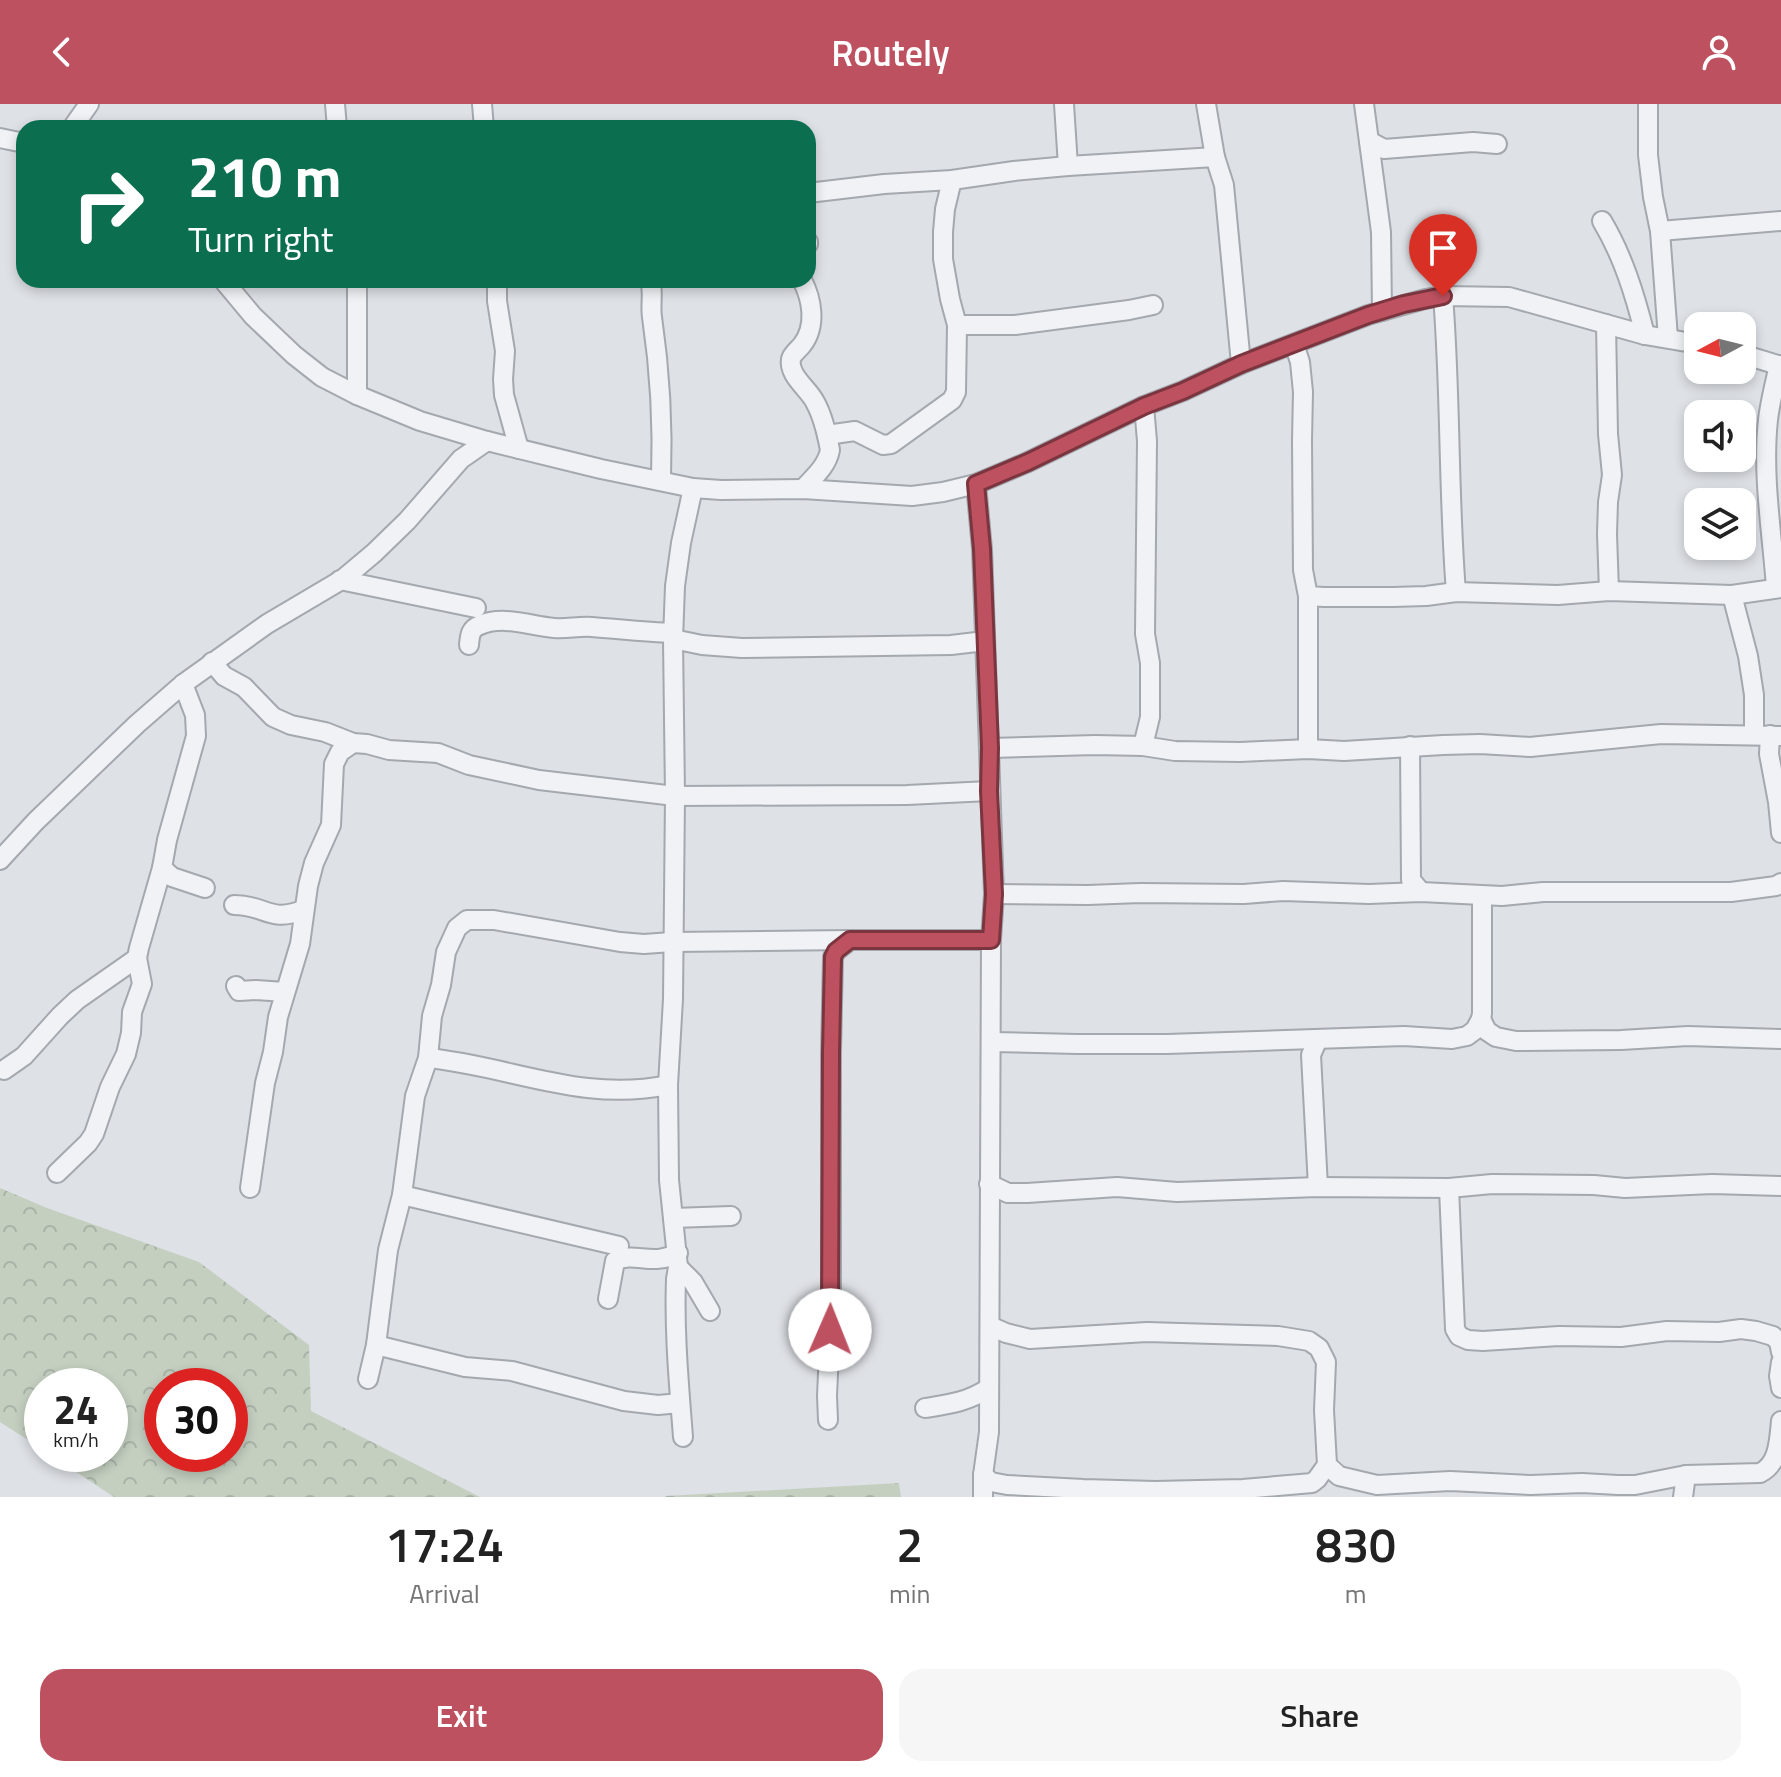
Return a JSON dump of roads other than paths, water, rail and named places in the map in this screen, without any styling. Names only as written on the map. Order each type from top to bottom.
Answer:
[{"type":"street","points":[[1064,104],[1068,166]]},
{"type":"street","points":[[1206,104],[1208,128],[1224,185],[1241,364]]},
{"type":"street","points":[[1364,104],[1375,151],[1381,232],[1382,311]]},
{"type":"street","points":[[1648,104],[1648,155],[1660,231],[1668,338]]},
{"type":"street","points":[[1375,151],[1473,142],[1497,144]]},
{"type":"street","points":[[816,192],[1068,166],[1215,157]]},
{"type":"street","points":[[827,435],[855,431],[883,445],[891,444],[943,408],[956,392],[957,325],[943,259],[945,209],[952,180]]},
{"type":"street","points":[[1602,221],[1620,256],[1645,335]]},
{"type":"street","points":[[1660,231],[1781,221]]},
{"type":"street","points":[[230,288],[253,316],[322,377],[420,421],[601,469],[693,488],[755,491],[803,489],[912,496],[976,484],[1241,364],[1382,311],[1443,296],[1509,297],[1645,335],[1684,341]]},
{"type":"street","points":[[357,288],[357,395]]},
{"type":"street","points":[[497,288],[505,351],[504,395],[519,449]]},
{"type":"street","points":[[653,288],[651,313],[662,432],[661,480]]},
{"type":"street","points":[[803,489],[819,473],[829,458],[830,450],[815,400],[794,373],[791,362],[792,356],[811,331],[806,288]]},
{"type":"street","points":[[1443,296],[1456,592]]},
{"type":"street","points":[[957,325],[1015,325],[1153,305]]},
{"type":"street","points":[[1606,324],[1612,475],[1607,534],[1609,591]]},
{"type":"street","points":[[1294,344],[1300,362],[1304,411],[1303,570],[1308,596],[1308,749]]},
{"type":"street","points":[[1308,596],[1393,597],[1456,592],[1558,595],[1609,591],[1732,595],[1779,587],[1768,497],[1766,443],[1768,418],[1780,366],[1756,358]]},
{"type":"street","points":[[1143,746],[1150,717],[1150,663],[1145,634],[1147,441],[1144,406]]},
{"type":"street","points":[[460,432],[461,459]]},
{"type":"street","points":[[0,860],[36,821],[183,684],[267,624],[340,580],[374,553],[407,521],[461,459],[487,441]]},
{"type":"street","points":[[976,484],[982,549],[994,894],[991,940],[989,1432],[983,1497]]},
{"type":"street","points":[[683,1437],[676,1357],[678,1260],[669,1180],[668,1085],[673,999],[675,586],[693,488]]},
{"type":"street","points":[[340,580],[476,608]]},
{"type":"street","points":[[1732,595],[1768,735],[1781,833]]},
{"type":"street","points":[[469,645],[472,629],[499,621],[673,636],[702,645],[742,648],[951,645],[985,641]]},
{"type":"street","points":[[212,662],[224,676],[244,687],[273,717],[291,725],[325,732],[344,744],[438,753],[469,765],[539,780],[675,796],[907,795],[989,791]]},
{"type":"street","points":[[57,1173],[94,1134],[110,1087],[126,1054],[132,1012],[142,984],[137,958],[196,736],[195,715],[183,684]]},
{"type":"street","points":[[990,748],[1095,745],[1143,746],[1175,751],[1344,751],[1480,744],[1530,747],[1661,734],[1768,735]]},
{"type":"street","points":[[250,1188],[278,1017],[300,944],[303,910],[314,863],[331,825],[334,764],[344,744]]},
{"type":"street","points":[[1410,746],[1411,888]]},
{"type":"street","points":[[162,868],[172,877],[205,888]]},
{"type":"street","points":[[994,894],[1244,894],[1283,891],[1369,894],[1411,888],[1502,896],[1543,892],[1731,892],[1781,883]]},
{"type":"street","points":[[1482,896],[1481,1019],[1487,1031],[1496,1037],[1516,1041],[1688,1036],[1781,1039]]},
{"type":"street","points":[[234,905],[251,905],[278,916],[303,910]]},
{"type":"street","points":[[368,1379],[376,1345],[388,1250],[402,1195],[415,1096],[428,1058],[432,1016],[450,940],[457,928],[467,920],[494,920],[644,944],[991,940]]},
{"type":"street","points":[[828,1420],[833,957],[850,940]]},
{"type":"street","points":[[4,1070],[24,1056],[77,1000],[137,958]]},
{"type":"street","points":[[236,986],[239,991],[285,992]]},
{"type":"street","points":[[992,1042],[1167,1044],[1404,1036],[1452,1039],[1467,1036],[1481,1019]]},
{"type":"street","points":[[1318,1039],[1311,1055],[1318,1187]]},
{"type":"street","points":[[428,1058],[457,1061],[580,1087],[638,1089],[668,1085]]},
{"type":"street","points":[[989,1184],[1008,1193],[1117,1187],[1177,1192],[1318,1187],[1449,1188],[1492,1184],[1625,1188],[1712,1184],[1781,1186]]},
{"type":"street","points":[[1449,1188],[1455,1329],[1459,1336],[1483,1341],[1621,1337],[1667,1331],[1719,1332],[1741,1329],[1773,1336],[1779,1342],[1781,1352]]},
{"type":"street","points":[[402,1195],[619,1246]]},
{"type":"street","points":[[673,1218],[731,1216]]},
{"type":"street","points":[[608,1299],[615,1261],[619,1258],[656,1261],[668,1258],[678,1260],[710,1311]]},
{"type":"street","points":[[983,1475],[991,1482],[1007,1485],[1083,1489],[1307,1491],[1327,1465],[1324,1410],[1326,1362],[1319,1348],[1309,1341],[1278,1336],[1147,1332],[1030,1339],[990,1326]]},
{"type":"street","points":[[376,1345],[465,1367],[512,1371],[624,1401],[658,1405],[680,1403]]},
{"type":"street","points":[[1781,1362],[1781,1388]]},
{"type":"street","points":[[925,1408],[974,1398],[989,1388]]},
{"type":"street","points":[[1327,1465],[1339,1476],[1378,1491],[1450,1481],[1635,1485],[1686,1475],[1750,1474],[1766,1470],[1773,1461],[1781,1421]]},
{"type":"street","points":[[1683,1497],[1686,1475]]}]
